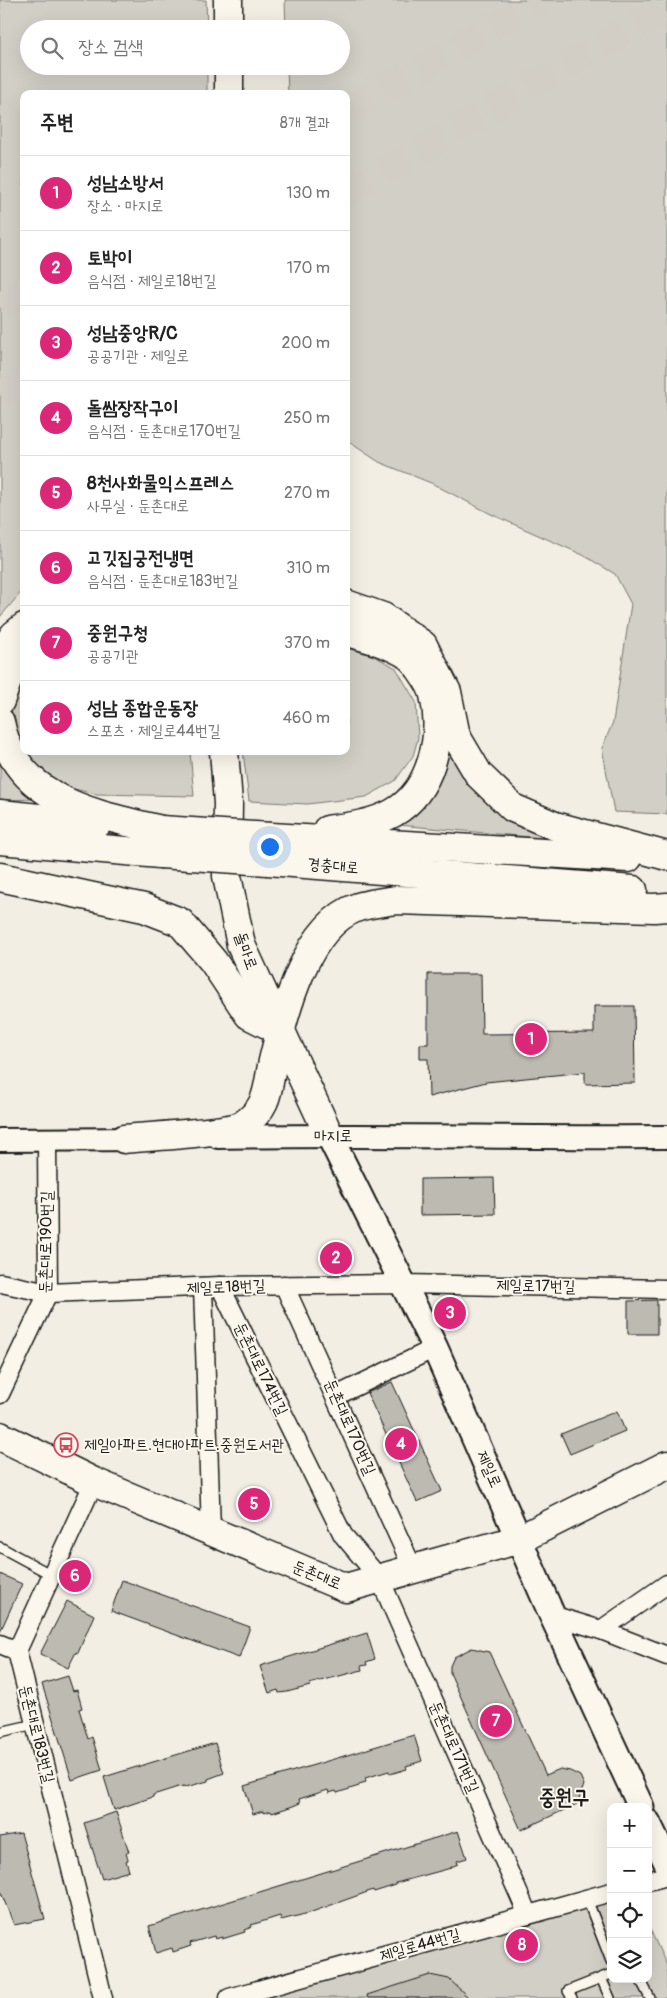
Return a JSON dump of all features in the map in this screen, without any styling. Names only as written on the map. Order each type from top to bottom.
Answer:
[{"type":"main road","points":[[228,0],[228,20]]},
{"type":"main road","points":[[229,75],[229,90]]},
{"type":"main road","points":[[350,605],[383,617],[423,645],[447,692],[456,736],[480,775],[513,808],[555,826],[667,858]]},
{"type":"main road","points":[[0,656],[14,635],[20,630]]},
{"type":"main road","points":[[270,849],[356,826],[394,812],[420,788],[434,756],[437,726],[434,693],[414,661],[382,642],[350,633]]},
{"type":"main road","points":[[0,701],[11,670],[20,660]]},
{"type":"main road","points":[[0,722],[4,743],[22,773],[54,795],[84,811],[160,842]]},
{"type":"main road","points":[[214,755],[228,803]]},
{"type":"main road","name":"돌마로","points":[[224,755],[228,803],[227,876],[241,945],[329,1135]]},
{"type":"main road","points":[[228,803],[237,755]]},
{"type":"main road","name":"경충대로","points":[[0,814],[160,842]]},
{"type":"main road","name":"경충대로","points":[[0,840],[160,842],[270,849],[667,858]]},
{"type":"main road","name":"경충대로","points":[[270,849],[667,893]]},
{"type":"main road","points":[[0,877],[144,908],[180,922],[213,961],[249,1015],[281,1031]]},
{"type":"main road","points":[[124,1139],[216,1130],[243,1125],[262,1107],[270,1087],[272,1063],[281,1031],[309,952],[331,924],[358,908],[396,900],[654,908],[667,906]]},
{"type":"main road","name":"제일로","points":[[329,1135],[435,1348],[552,1615],[639,1803]]},
{"type":"main road","name":"둔촌대로","points":[[0,1436],[94,1482],[346,1588],[414,1571],[520,1539],[667,1465]]},
{"type":"main road","points":[[652,1831],[667,1863]]},
{"type":"street","name":"마지로","points":[[0,1140],[329,1135],[452,1138],[667,1137]]},
{"type":"street","name":"둔촌대로190번길","points":[[0,1394],[48,1294],[46,1140]]},
{"type":"street","name":"제일로18번길","points":[[1,1283],[48,1294],[220,1286],[404,1284]]},
{"type":"street","name":"제일로17번길","points":[[404,1284],[667,1288]]},
{"type":"street","name":"둔촌대로170번길","points":[[284,1285],[414,1571]]},
{"type":"street","name":"둔촌대로174번길","points":[[220,1286],[343,1535],[380,1579]]},
{"type":"street","points":[[203,1287],[210,1531]]},
{"type":"street","points":[[336,1396],[435,1348]]},
{"type":"street","points":[[0,1644],[17,1651],[50,1574],[94,1482]]},
{"type":"street","name":"둔촌대로171번길","points":[[380,1579],[528,1915]]},
{"type":"street","points":[[601,1630],[667,1584]]},
{"type":"street","points":[[552,1615],[601,1630],[667,1656]]},
{"type":"street","name":"둔촌대로183번길","points":[[17,1651],[103,1998]]},
{"type":"street","points":[[652,1880],[667,1876]]},
{"type":"street","name":"제일로44번길","points":[[229,1998],[607,1893]]},
{"type":"lane","points":[[0,1547],[50,1574]]},
{"type":"lane","points":[[0,1732],[35,1724]]},
{"type":"lane","points":[[587,1898],[607,1950]]},
{"type":"lane","points":[[572,1998],[568,1991],[607,1976]]},
{"type":"lane","points":[[601,1978],[610,1998]]},
{"type":"lane","points":[[642,1983],[650,1998]]},
{"type":"shaded area","points":[[0,0],[206,0],[207,20],[20,20],[20,75],[207,75],[207,90],[20,90],[20,594],[0,617]]},
{"type":"shaded area","points":[[285,0],[667,0],[667,814],[614,812],[602,748],[613,722],[631,604],[615,574],[583,555],[493,515],[431,483],[379,462],[350,443],[350,90],[288,90],[287,75],[350,75],[350,20],[286,20]]},
{"type":"shaded area","points":[[350,649],[374,656],[396,668],[416,702],[418,738],[413,756],[395,781],[366,797],[307,804],[249,801],[243,755],[350,755]]},
{"type":"shaded area","points":[[20,682],[20,750],[15,741],[11,706]]},
{"type":"shaded area","points":[[452,737],[503,809],[551,839],[399,825],[437,787]]},
{"type":"shaded area","points":[[23,755],[190,755],[194,796],[96,794],[61,786],[30,767]]},
{"type":"shaded area","points":[[0,759],[3,766],[40,799],[0,800]]},
{"type":"shaded area","points":[[607,1898],[607,1983],[652,1983],[652,1934],[667,1966],[667,1998],[240,1998]]},
{"type":"building","points":[[428,974],[481,974],[482,1034],[594,1033],[594,1006],[634,1006],[635,1083],[585,1084],[585,1072],[486,1082],[429,1097],[428,1059],[420,1059],[420,1044],[428,1044]]},
{"type":"building","points":[[494,1178],[495,1214],[420,1215],[420,1179]]},
{"type":"building","points":[[657,1300],[657,1334],[628,1334],[628,1301]]},
{"type":"building","points":[[392,1382],[442,1491],[417,1502],[367,1393]]},
{"type":"building","points":[[617,1411],[625,1431],[570,1454],[561,1434]]},
{"type":"building","points":[[0,1574],[22,1584],[0,1632]]},
{"type":"building","points":[[122,1580],[250,1627],[239,1658],[111,1611]]},
{"type":"building","points":[[67,1601],[94,1615],[78,1653],[76,1652],[68,1668],[40,1654]]},
{"type":"building","points":[[367,1633],[375,1659],[366,1662],[367,1665],[361,1666],[362,1670],[287,1692],[279,1693],[278,1690],[269,1693],[260,1666]]},
{"type":"building","points":[[472,1648],[489,1652],[546,1775],[560,1769],[570,1771],[580,1776],[584,1785],[577,1804],[521,1830],[450,1673],[450,1666],[454,1657]]},
{"type":"building","points":[[68,1676],[73,1691],[77,1690],[82,1708],[79,1709],[88,1739],[92,1737],[102,1770],[72,1780],[42,1684]]},
{"type":"building","points":[[414,1735],[422,1761],[406,1766],[407,1769],[390,1774],[389,1771],[365,1778],[366,1782],[359,1784],[359,1786],[337,1793],[336,1791],[329,1793],[328,1790],[299,1799],[300,1803],[272,1813],[271,1811],[263,1813],[263,1811],[253,1814],[244,1786]]},
{"type":"building","points":[[215,1743],[224,1773],[208,1779],[208,1781],[186,1787],[178,1787],[114,1810],[104,1777]]},
{"type":"building","points":[[116,1812],[129,1852],[126,1853],[128,1860],[126,1861],[129,1871],[102,1879],[84,1823]]},
{"type":"building","points":[[458,1831],[467,1858],[457,1861],[458,1864],[451,1868],[396,1883],[396,1885],[374,1892],[373,1890],[309,1913],[281,1920],[280,1916],[251,1925],[252,1927],[244,1930],[245,1932],[222,1939],[222,1937],[215,1939],[214,1936],[190,1943],[191,1946],[173,1952],[172,1948],[156,1953],[149,1926]]},
{"type":"building","points":[[21,1833],[45,1919],[14,1925],[0,1890],[0,1837]]},
{"type":"building","points":[[430,1975],[449,1979],[469,1998],[368,1998],[367,1995]]},
{"type":"tunnel","points":[[350,108],[540,0]]},
{"type":"tunnel","points":[[350,191],[667,7]]},
{"type":"tunnel","points":[[0,307],[20,295]]},
{"type":"tunnel","points":[[0,395],[20,383]]},
{"type":"place","name":"성남소방서","points":[[531,1039]]},
{"type":"place","name":"토박이","points":[[336,1258]]},
{"type":"place","name":"성남중앙R/C","points":[[450,1313]]},
{"type":"place","name":"돌쌈장작구이","points":[[401,1444]]},
{"type":"place","name":"제일아파트.현대아파트.중원도서관","points":[[66,1445]]},
{"type":"place","name":"8천사화물익스프레스","points":[[254,1504]]},
{"type":"place","name":"고깃집궁전냉면","points":[[75,1576]]},
{"type":"place","name":"중원구청","points":[[496,1721]]},
{"type":"place","name":"성남 종합운동장","points":[[522,1945]]},
{"type":"district","name":"중원구","points":[[564,1797]]}]
